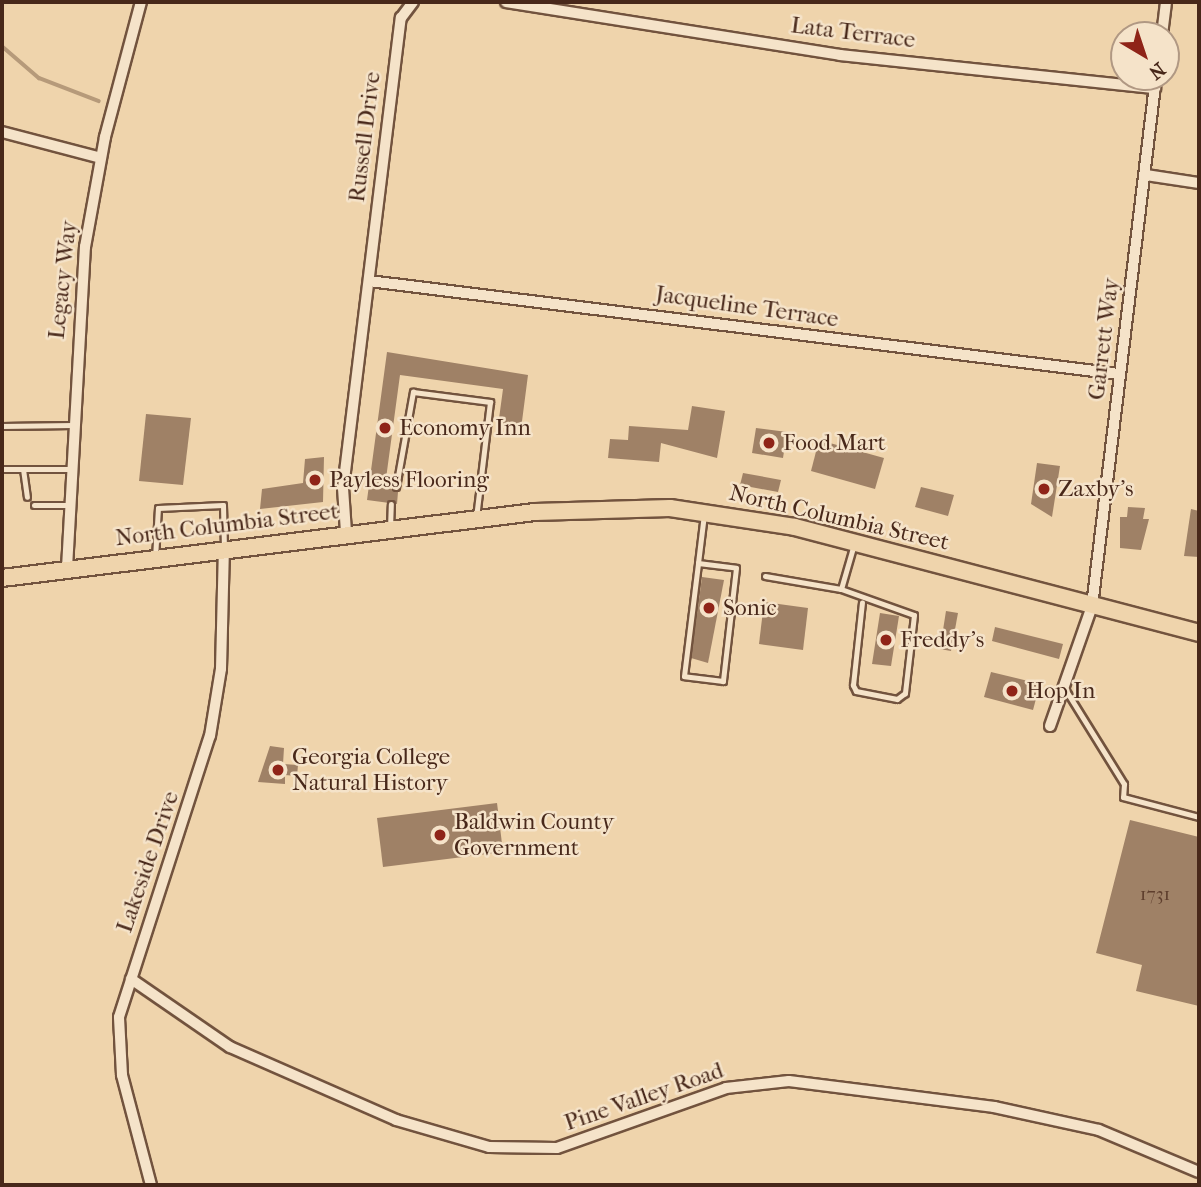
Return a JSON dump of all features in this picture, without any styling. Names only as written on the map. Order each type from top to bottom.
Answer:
[{"type":"main road","name":"North Columbia Street","points":[[2,578],[346,532],[476,518],[636,507],[704,511],[855,541],[1199,633]]},
{"type":"street","name":"Legacy Way","points":[[67,568],[85,247],[101,158],[141,2]]},
{"type":"street","name":"Russell Drive","points":[[346,532],[343,488],[401,18],[413,2]]},
{"type":"street","name":"Lata Terrace","points":[[506,2],[840,55],[1110,79]]},
{"type":"street","points":[[1164,21],[1166,2]]},
{"type":"street","name":"Garrett Way","points":[[1049,726],[1065,689],[1092,606],[1154,91]]},
{"type":"street","points":[[2,132],[101,158]]},
{"type":"street","points":[[1146,175],[1199,183]]},
{"type":"street","name":"Jacqueline Terrace","points":[[369,281],[1119,374]]},
{"type":"street","name":"Lakeside Drive","points":[[151,1185],[121,1065],[119,1017],[210,736],[222,655],[224,548]]},
{"type":"street","name":"Pine Valley Road","points":[[131,979],[230,1047],[396,1120],[489,1147],[557,1148],[726,1088],[789,1082],[994,1107],[1086,1127],[1199,1172]]},
{"type":"lane","points":[[396,487],[413,392],[490,402],[476,518]]},
{"type":"lane","points":[[2,426],[73,425]]},
{"type":"lane","points":[[2,469],[72,469]]},
{"type":"lane","points":[[23,469],[27,497]]},
{"type":"lane","points":[[390,528],[391,503]]},
{"type":"lane","points":[[34,505],[69,505]]},
{"type":"lane","points":[[155,558],[158,508],[223,505],[224,548]]},
{"type":"lane","points":[[698,563],[736,568],[723,681],[684,676],[704,511]]},
{"type":"lane","points":[[841,589],[855,541]]},
{"type":"lane","points":[[765,576],[841,589],[862,602],[903,607],[914,615],[905,693],[897,699],[856,691],[853,685],[862,602]]},
{"type":"lane","points":[[1065,689],[1124,784],[1123,797],[1199,817]]},
{"type":"building","name":"Economy Inn","points":[[387,352],[528,375],[521,429],[498,426],[503,389],[400,375],[385,486],[398,492],[397,504],[367,500]]},
{"type":"building","points":[[692,406],[725,411],[717,458],[661,443],[659,462],[608,458],[610,439],[628,440],[629,426],[688,430]]},
{"type":"building","points":[[146,414],[191,418],[183,485],[139,481]]},
{"type":"building","name":"Food Mart","points":[[756,428],[787,432],[783,458],[752,453]]},
{"type":"building","points":[[819,440],[884,458],[875,489],[811,471]]},
{"type":"building","points":[[324,457],[323,502],[260,509],[262,489],[303,483],[305,459]]},
{"type":"building","name":"Zaxby's","points":[[1037,463],[1060,466],[1052,517],[1031,504]]},
{"type":"building","points":[[743,473],[781,480],[778,492],[740,485]]},
{"type":"building","points":[[921,487],[954,495],[948,516],[915,507]]},
{"type":"building","points":[[1128,507],[1145,508],[1143,519],[1149,519],[1141,550],[1120,548],[1120,517],[1127,517]]},
{"type":"building","points":[[1191,509],[1199,511],[1199,557],[1184,556]]},
{"type":"building","name":"Sonic","points":[[702,577],[724,580],[708,663],[691,658]]},
{"type":"building","points":[[764,602],[808,608],[803,650],[759,644]]},
{"type":"building","points":[[946,611],[958,613],[951,651],[940,649]]},
{"type":"building","name":"Freddy's","points":[[880,613],[899,616],[891,666],[872,664]]},
{"type":"building","points":[[995,627],[1063,644],[1059,659],[992,641]]},
{"type":"building","name":"Hop In","points":[[991,672],[1040,684],[1033,710],[984,697]]},
{"type":"building","name":"Georgia College Natural History","points":[[270,746],[284,748],[283,764],[298,765],[297,776],[285,775],[285,784],[258,782]]},
{"type":"building","name":"Baldwin County Government","points":[[497,803],[503,852],[383,867],[377,818]]},
{"type":"building","points":[[1130,820],[1199,837],[1199,1006],[1136,991],[1142,965],[1096,953]]},
{"type":"waterway","points":[[2,46],[39,78],[99,101]]},
{"type":"place","name":"Economy Inn","points":[[385,428]]},
{"type":"place","name":"Food Mart","points":[[769,443]]},
{"type":"place","name":"Payless Flooring","points":[[315,480]]},
{"type":"place","name":"Zaxby's","points":[[1044,489]]},
{"type":"place","name":"Sonic","points":[[709,608]]},
{"type":"place","name":"Freddy's","points":[[886,640]]},
{"type":"place","name":"Hop In","points":[[1012,691]]},
{"type":"place","name":"Georgia College Natural History","points":[[278,770]]},
{"type":"place","name":"Baldwin County Government","points":[[440,835]]}]
